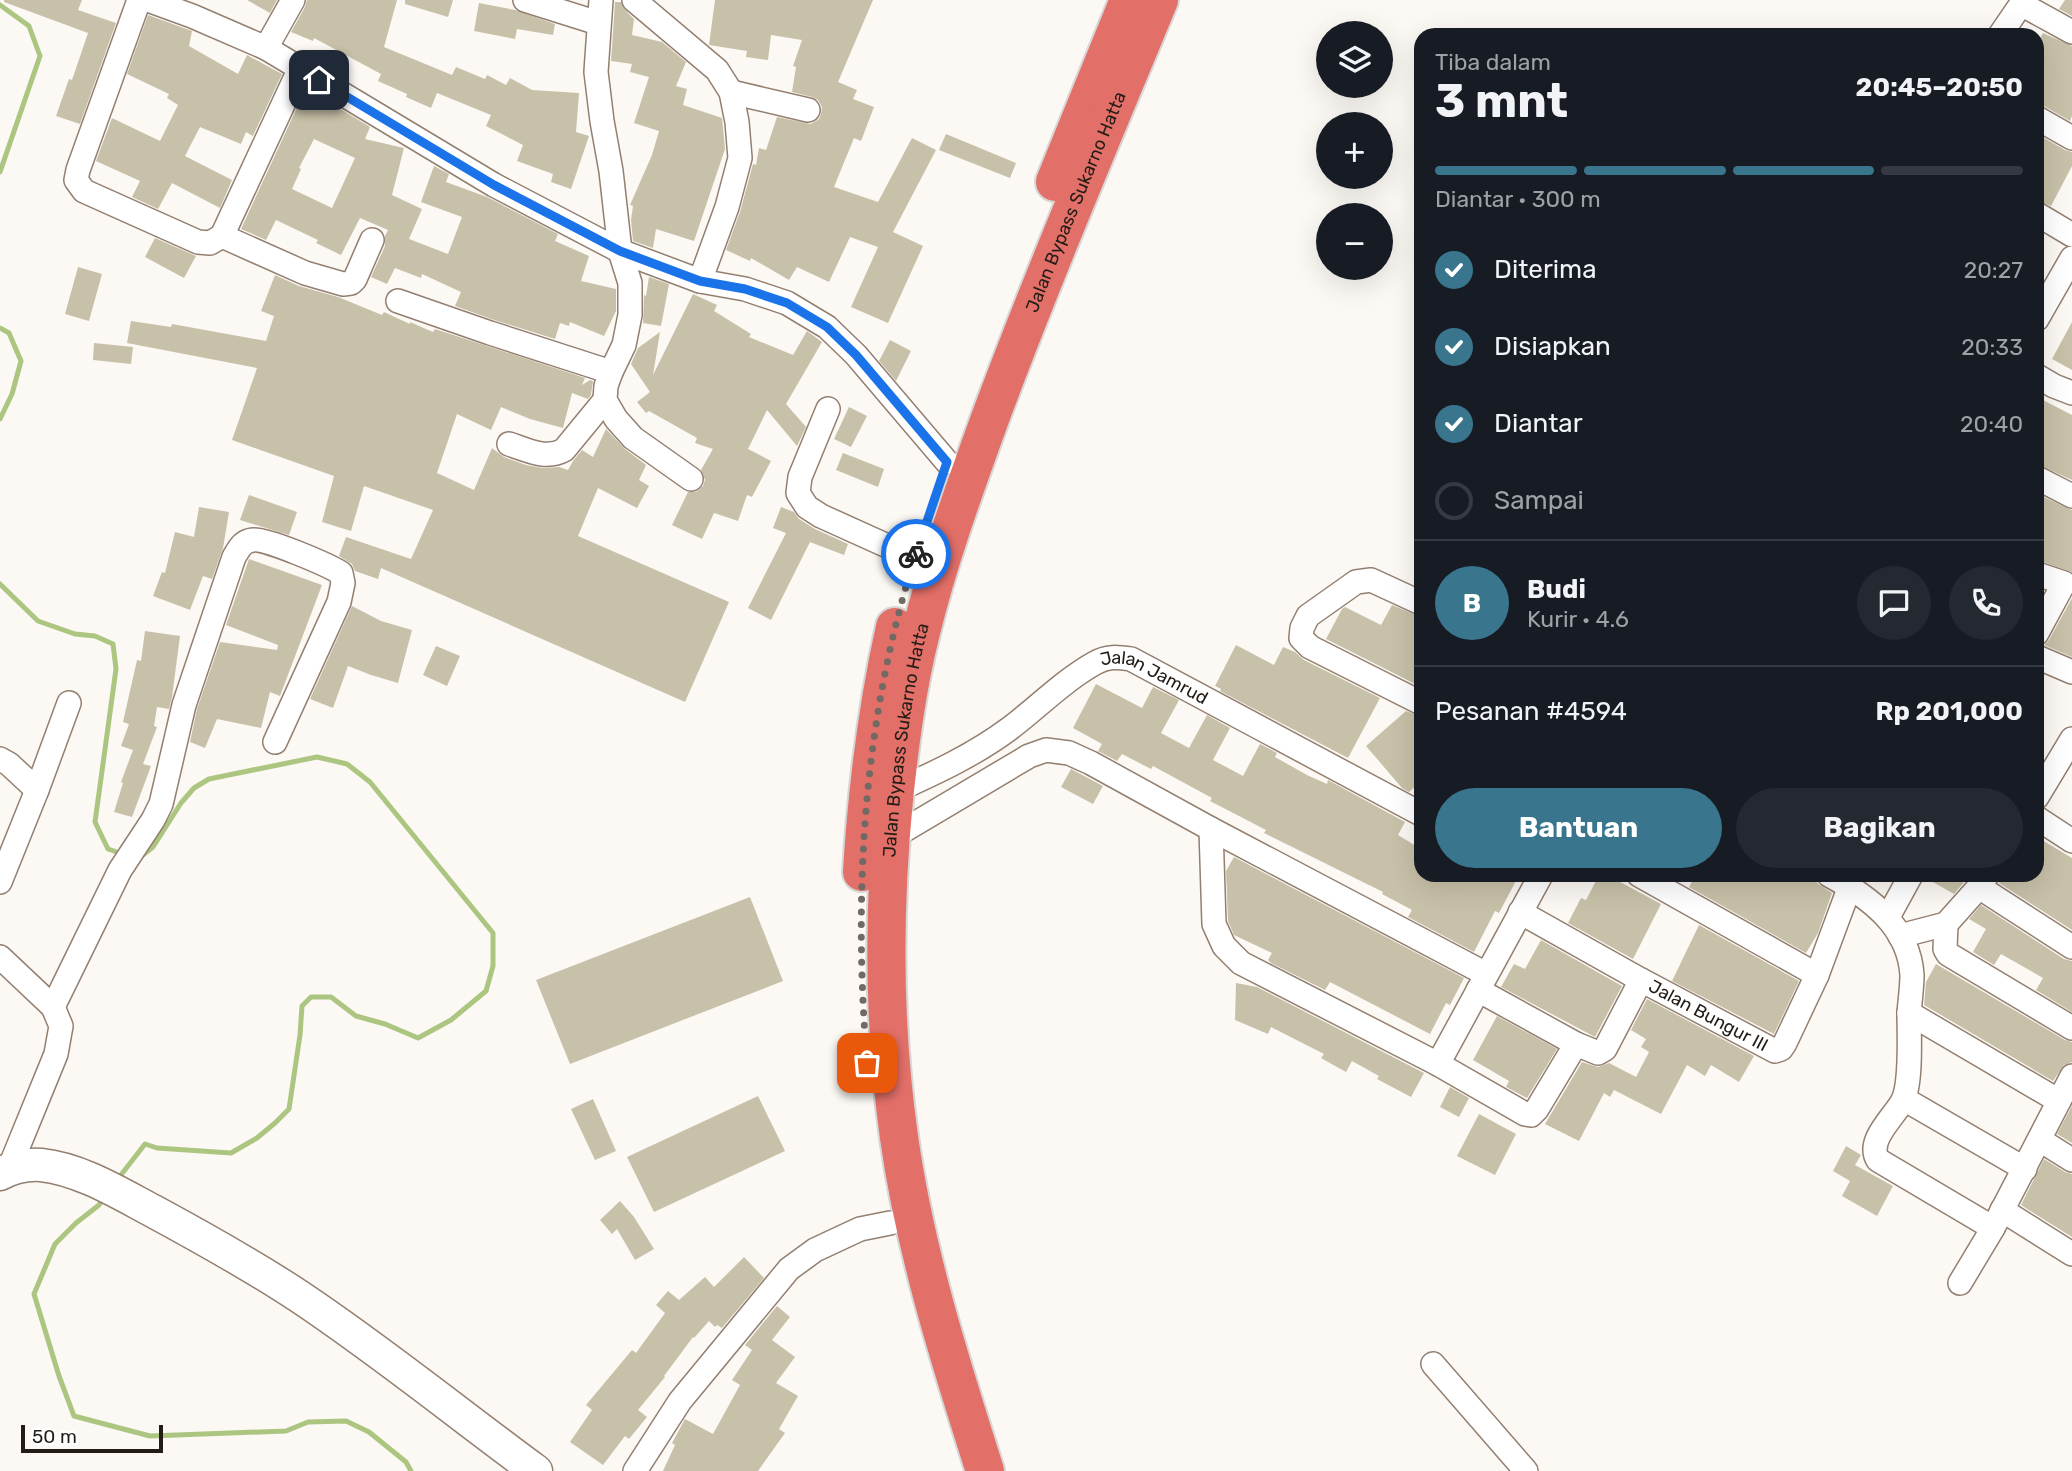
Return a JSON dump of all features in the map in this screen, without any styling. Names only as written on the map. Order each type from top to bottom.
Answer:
[{"type":"highway","name":"Jalan Bypass Sukarno Hatta","points":[[960,1471],[919,1339],[879,1170],[862,987],[861,881],[869,783],[883,683],[914,558],[1014,283],[1129,0]]},
{"type":"highway","name":"Jalan Bypass Sukarno Hatta","points":[[985,1471],[925,1271],[899,1136],[886,978],[886,913],[895,791],[908,693],[920,635],[961,500],[1038,291],[1159,0]]},
{"type":"main road","points":[[5,1172],[31,1164],[67,1171],[132,1200],[231,1255],[340,1324],[536,1471]]},
{"type":"street","points":[[139,0],[76,180],[84,191],[198,242],[210,243],[222,236],[300,68]]},
{"type":"street","points":[[148,0],[266,48],[494,185],[620,251],[700,281],[745,289],[787,303],[827,327],[856,355],[947,462]]},
{"type":"street","points":[[266,48],[293,0]]},
{"type":"street","points":[[525,0],[600,11],[596,72],[620,251],[630,283],[630,316],[624,345],[606,386],[605,400],[616,419],[633,438],[691,479]]},
{"type":"street","points":[[634,0],[717,70],[731,92],[740,158],[727,207],[700,281]]},
{"type":"street","points":[[2005,28],[2023,2],[2072,32]]},
{"type":"street","points":[[731,92],[808,110]]},
{"type":"street","points":[[2044,122],[2072,138]]},
{"type":"street","points":[[2044,218],[2072,235]]},
{"type":"street","points":[[222,236],[305,273],[343,284],[351,283],[355,279],[372,240]]},
{"type":"street","points":[[2044,305],[2072,258]]},
{"type":"street","points":[[398,301],[611,372]]},
{"type":"street","points":[[2044,380],[2072,393]]},
{"type":"street","points":[[509,444],[539,454],[555,454],[564,450],[605,400]]},
{"type":"street","points":[[828,409],[800,477],[798,492],[807,507],[821,516],[914,558]]},
{"type":"street","points":[[2044,482],[2072,496]]},
{"type":"street","points":[[53,1007],[120,870],[161,804],[184,705],[234,557],[242,544],[255,539],[326,564],[341,573],[343,583],[339,602],[275,742]]},
{"type":"street","points":[[2044,574],[2068,575],[2044,619]]},
{"type":"street","points":[[1414,600],[1371,580],[1356,582],[1308,616],[1301,628],[1301,638],[1310,647],[1414,699]]},
{"type":"street","name":"Jalan Jamrud","points":[[895,791],[956,764],[1007,730],[1074,677],[1096,662],[1114,656],[1131,659],[1414,810]]},
{"type":"street","points":[[2044,660],[2072,672]]},
{"type":"street","points":[[0,882],[69,703]]},
{"type":"street","points":[[2044,785],[2072,739]]},
{"type":"street","points":[[891,838],[1029,756],[1046,750],[1069,754],[1091,763],[1482,982],[1576,1044],[1598,1053],[1602,1052],[1641,980]]},
{"type":"street","points":[[0,759],[37,790]]},
{"type":"street","points":[[2044,823],[2072,841]]},
{"type":"street","points":[[1211,830],[1214,924],[1224,946],[1241,963],[1438,1064],[1525,1114],[1531,1115],[1536,1109],[1576,1044]]},
{"type":"street","points":[[1438,1064],[1536,882]]},
{"type":"street","points":[[1651,882],[1817,975]]},
{"type":"street","points":[[1841,882],[1894,926],[1908,957],[1912,975],[1909,1060],[1904,1099],[1879,1136],[1875,1149],[1878,1160],[2072,1254]]},
{"type":"street","points":[[1894,926],[1908,882]]},
{"type":"street","points":[[1982,882],[1945,924],[1945,950],[2072,1028]]},
{"type":"street","points":[[1984,882],[2072,947]]},
{"type":"street","name":"Jalan Bungur III","points":[[1520,912],[1775,1051],[1781,1049],[1785,1043],[1817,975],[1850,887]]},
{"type":"street","points":[[1894,926],[1945,924]]},
{"type":"street","points":[[1912,975],[1945,950]]},
{"type":"street","points":[[0,957],[53,1007],[61,1026],[56,1054],[5,1172]]},
{"type":"street","points":[[1909,1013],[2068,1087],[2025,1170],[1960,1283]]},
{"type":"street","points":[[1904,1099],[2025,1170]]},
{"type":"street","points":[[2040,1140],[2072,1160]]},
{"type":"street","points":[[635,1471],[680,1401],[789,1269],[816,1250],[860,1229],[890,1223]]},
{"type":"street","points":[[1433,1364],[1526,1471]]},
{"type":"building","points":[[4,0],[82,0],[78,10],[116,23],[80,124],[56,116],[88,33]]},
{"type":"building","points":[[247,0],[277,0],[270,13]]},
{"type":"building","points":[[307,0],[397,0],[384,47],[452,75],[456,67],[485,79],[487,75],[506,85],[510,78],[532,90],[579,93],[576,132],[589,136],[571,189],[551,182],[553,174],[517,161],[523,145],[486,126],[491,115],[437,93],[431,108],[378,81],[381,74],[314,38],[313,41],[291,32]]},
{"type":"building","points":[[405,0],[453,0],[448,17],[405,4]]},
{"type":"building","points":[[715,0],[873,0],[838,82],[857,90],[853,99],[874,107],[861,141],[854,138],[834,187],[878,202],[912,138],[936,150],[893,232],[923,246],[888,323],[851,307],[878,247],[850,237],[829,282],[797,267],[789,280],[751,258],[750,261],[726,250],[753,164],[756,165],[759,148],[766,150],[777,117],[811,124],[819,119],[822,107],[818,100],[812,97],[792,92],[796,67],[793,66],[802,40],[771,35],[768,60],[746,57],[747,51],[709,45]]},
{"type":"building","points":[[2065,0],[2072,0],[2072,16],[2059,9]]},
{"type":"building","points":[[615,2],[621,2],[634,19],[632,35],[662,42],[686,62],[676,86],[687,89],[683,105],[722,118],[725,149],[694,241],[656,229],[653,248],[633,241],[633,206],[630,205],[652,155],[659,131],[634,123],[649,77],[630,72],[632,64],[611,61]]},
{"type":"building","points":[[479,3],[515,10],[555,24],[553,35],[517,29],[515,39],[474,31]]},
{"type":"building","points":[[148,15],[192,31],[189,46],[238,74],[247,55],[282,74],[253,136],[246,132],[241,144],[200,127],[185,156],[232,180],[220,208],[172,183],[158,209],[132,197],[140,181],[96,161],[112,118],[160,141],[178,105],[167,98],[169,94],[127,74]]},
{"type":"building","points":[[2044,33],[2072,46],[2070,121],[2044,106]]},
{"type":"building","points":[[306,88],[370,127],[365,139],[404,148],[392,195],[422,209],[409,239],[448,254],[462,217],[421,202],[434,166],[449,174],[446,182],[487,197],[558,234],[555,241],[589,256],[581,281],[616,289],[616,311],[604,336],[570,322],[569,326],[560,323],[555,339],[455,306],[461,292],[422,274],[421,278],[395,268],[387,284],[371,277],[385,246],[388,230],[360,218],[341,255],[316,243],[318,240],[276,220],[266,240],[241,229]],"holes":[[[314,139],[355,158],[332,208],[292,189]]]},
{"type":"building","points":[[946,134],[1016,163],[1010,178],[939,150]]},
{"type":"building","points":[[2044,138],[2072,152],[2072,166],[2051,206],[2044,203]]},
{"type":"building","points":[[155,238],[196,256],[184,278],[145,257]]},
{"type":"building","points":[[78,267],[102,274],[89,321],[65,314]]},
{"type":"building","points":[[275,275],[299,286],[338,297],[382,315],[384,312],[433,332],[435,329],[585,378],[582,385],[593,381],[588,399],[572,393],[563,428],[501,407],[491,430],[457,414],[437,473],[474,490],[492,448],[504,457],[526,465],[568,470],[582,450],[593,457],[606,429],[625,449],[646,465],[639,480],[649,486],[637,508],[598,488],[578,536],[729,602],[685,702],[381,568],[378,579],[355,571],[352,564],[339,556],[346,537],[411,559],[433,510],[364,486],[351,531],[322,522],[334,476],[232,440],[257,368],[127,343],[131,321],[171,327],[172,324],[266,341],[274,316],[261,311]]},
{"type":"building","points":[[649,277],[669,284],[661,326],[643,323],[644,295],[646,296]]},
{"type":"building","points":[[693,294],[717,305],[714,311],[751,334],[749,337],[793,355],[807,331],[822,342],[786,404],[806,427],[797,446],[767,410],[748,449],[771,461],[752,497],[747,495],[738,521],[714,513],[702,539],[672,525],[688,492],[696,492],[703,486],[705,480],[701,470],[713,449],[695,443],[697,438],[649,411],[646,413],[637,402],[650,392],[631,364],[638,348],[660,332],[653,375]]},
{"type":"building","points":[[2072,322],[2072,370],[2052,359]]},
{"type":"building","points":[[890,340],[911,351],[896,381],[879,361]]},
{"type":"building","points":[[94,343],[133,347],[131,364],[93,360]]},
{"type":"building","points":[[2044,401],[2072,415],[2072,480],[2044,467]]},
{"type":"building","points":[[849,407],[867,416],[851,447],[834,439]]},
{"type":"building","points":[[843,453],[884,469],[878,487],[836,470]]},
{"type":"building","points":[[249,495],[297,512],[289,535],[240,520]]},
{"type":"building","points":[[2044,497],[2072,510],[2072,572],[2044,562]]},
{"type":"building","points":[[199,507],[229,512],[223,548],[212,579],[203,576],[190,610],[153,596],[162,572],[165,573],[175,532],[194,537]]},
{"type":"building","points":[[781,507],[794,512],[799,519],[815,529],[848,544],[844,555],[810,542],[771,620],[748,608],[786,533],[773,528]]},
{"type":"building","points":[[249,559],[322,585],[280,696],[270,692],[261,728],[217,719],[205,748],[190,742],[197,709],[220,642],[277,650],[278,645],[226,625]]},
{"type":"building","points":[[2072,598],[2072,657],[2044,645]]},
{"type":"building","points":[[1392,605],[1414,614],[1414,683],[1326,639],[1345,607],[1381,625]]},
{"type":"building","points":[[352,606],[381,621],[412,630],[398,683],[348,666],[333,708],[310,699]]},
{"type":"building","points":[[145,631],[180,636],[169,709],[157,707],[154,726],[157,727],[143,764],[151,766],[132,817],[114,812],[133,750],[121,746],[129,724],[123,722],[137,660],[141,661]]},
{"type":"building","points":[[1236,645],[1274,665],[1283,647],[1380,698],[1348,758],[1215,686]]},
{"type":"building","points":[[436,646],[460,656],[447,686],[423,675]]},
{"type":"building","points":[[1096,684],[1142,708],[1153,687],[1179,700],[1161,733],[1189,748],[1207,715],[1230,728],[1213,760],[1243,776],[1260,744],[1277,753],[1275,757],[1307,775],[1327,784],[1328,780],[1405,822],[1398,835],[1414,845],[1414,882],[1515,882],[1499,913],[1495,911],[1474,952],[1408,917],[1412,910],[1382,894],[1383,892],[1264,833],[1266,830],[1210,801],[1212,798],[1153,766],[1151,769],[1122,754],[1117,761],[1098,751],[1102,744],[1073,728]]},
{"type":"building","points":[[1406,711],[1414,714],[1414,787],[1409,792],[1402,788],[1366,746]]},
{"type":"building","points":[[1071,769],[1103,786],[1093,804],[1061,787]]},
{"type":"building","points":[[2044,841],[2072,858],[2072,930],[1999,883],[2044,882]]},
{"type":"building","points":[[1234,857],[1464,978],[1450,1005],[1446,1003],[1430,1034],[1330,982],[1325,990],[1271,963],[1268,960],[1272,953],[1234,935],[1228,921],[1226,871]]},
{"type":"building","points":[[1595,882],[1620,882],[1661,904],[1633,959],[1568,923],[1581,898],[1586,900]]},
{"type":"building","points":[[1692,882],[1817,882],[1832,893],[1818,933],[1806,953],[1689,887]]},
{"type":"building","points":[[1933,882],[1964,882],[1954,894]]},
{"type":"building","points":[[750,897],[783,981],[570,1064],[536,980]]},
{"type":"building","points":[[1981,905],[2064,959],[2072,961],[2072,1012],[2036,990],[2043,978],[2001,954],[1994,965],[1973,952],[1986,929],[1969,919]]},
{"type":"building","points":[[1699,925],[1799,981],[1774,1034],[1672,981]]},
{"type":"building","points":[[1541,940],[1622,986],[1595,1037],[1501,987],[1514,964],[1525,969]]},
{"type":"building","points":[[1936,964],[2072,1042],[2072,1062],[2064,1065],[2053,1081],[1924,1005],[1926,982]]},
{"type":"building","points":[[1236,983],[1257,987],[1424,1073],[1411,1097],[1377,1079],[1379,1076],[1352,1061],[1346,1072],[1321,1058],[1324,1054],[1271,1027],[1268,1034],[1235,1020]]},
{"type":"building","points":[[1647,999],[1754,1056],[1739,1082],[1711,1065],[1705,1076],[1687,1065],[1661,1114],[1614,1090],[1610,1097],[1604,1093],[1579,1141],[1545,1124],[1582,1062],[1598,1067],[1609,1063],[1636,1077],[1649,1052],[1641,1047],[1646,1039],[1631,1030]]},
{"type":"building","points":[[1497,1016],[1557,1049],[1527,1098],[1506,1087],[1509,1081],[1473,1060]]},
{"type":"building","points":[[1450,1087],[1469,1098],[1459,1117],[1440,1107]]},
{"type":"building","points":[[758,1096],[785,1151],[654,1212],[627,1157]]},
{"type":"building","points":[[593,1099],[616,1151],[595,1160],[571,1109]]},
{"type":"building","points":[[2072,1106],[2072,1143],[2057,1134]]},
{"type":"building","points":[[1479,1114],[1516,1134],[1495,1175],[1457,1156]]},
{"type":"building","points":[[1846,1146],[1861,1155],[1855,1165],[1893,1186],[1877,1216],[1842,1196],[1850,1181],[1833,1171]]},
{"type":"building","points":[[2044,1159],[2072,1174],[2072,1237],[2021,1205]]},
{"type":"building","points":[[620,1201],[634,1217],[654,1249],[635,1260],[617,1229],[612,1234],[600,1220]]},
{"type":"building","points":[[744,1257],[764,1278],[722,1328],[717,1325],[715,1327],[709,1321],[693,1337],[638,1410],[647,1417],[629,1439],[625,1436],[603,1465],[570,1442],[592,1410],[586,1405],[632,1350],[636,1353],[665,1313],[656,1305],[668,1291],[679,1300],[705,1277],[714,1287]]},
{"type":"building","points":[[777,1306],[790,1317],[772,1340],[795,1357],[776,1383],[798,1396],[779,1429],[785,1433],[758,1471],[663,1471],[675,1445],[672,1443],[685,1419],[713,1434],[740,1385],[732,1380],[752,1350],[745,1345]]},
{"type":"waterway","points":[[0,5],[29,26],[40,56],[0,172]]},
{"type":"waterway","points":[[0,328],[9,333],[21,361],[12,394],[0,419]]},
{"type":"waterway","points":[[0,584],[38,621],[75,634],[95,636],[113,644],[116,669],[95,822],[108,849],[123,854]]},
{"type":"waterway","points":[[117,1180],[145,1144],[157,1148],[231,1153],[257,1138],[275,1123],[289,1109],[302,1006],[311,997],[331,997],[356,1016],[385,1024],[418,1038],[451,1020],[486,991],[493,966],[493,933],[370,782],[347,764],[317,757],[209,779],[194,788],[181,803],[153,847],[139,858]]},
{"type":"waterway","points":[[105,1196],[99,1205],[55,1244],[34,1294],[74,1416],[150,1436],[286,1431],[308,1422],[346,1421],[369,1432],[406,1462],[411,1471]]},
{"type":"way so far","points":[[867,1063],[863,1014],[861,881],[869,783],[883,683],[898,614],[916,554]]},
{"type":"route","points":[[319,80],[494,185],[620,251],[700,281],[745,289],[787,303],[827,327],[856,355],[947,462],[916,554]]}]
